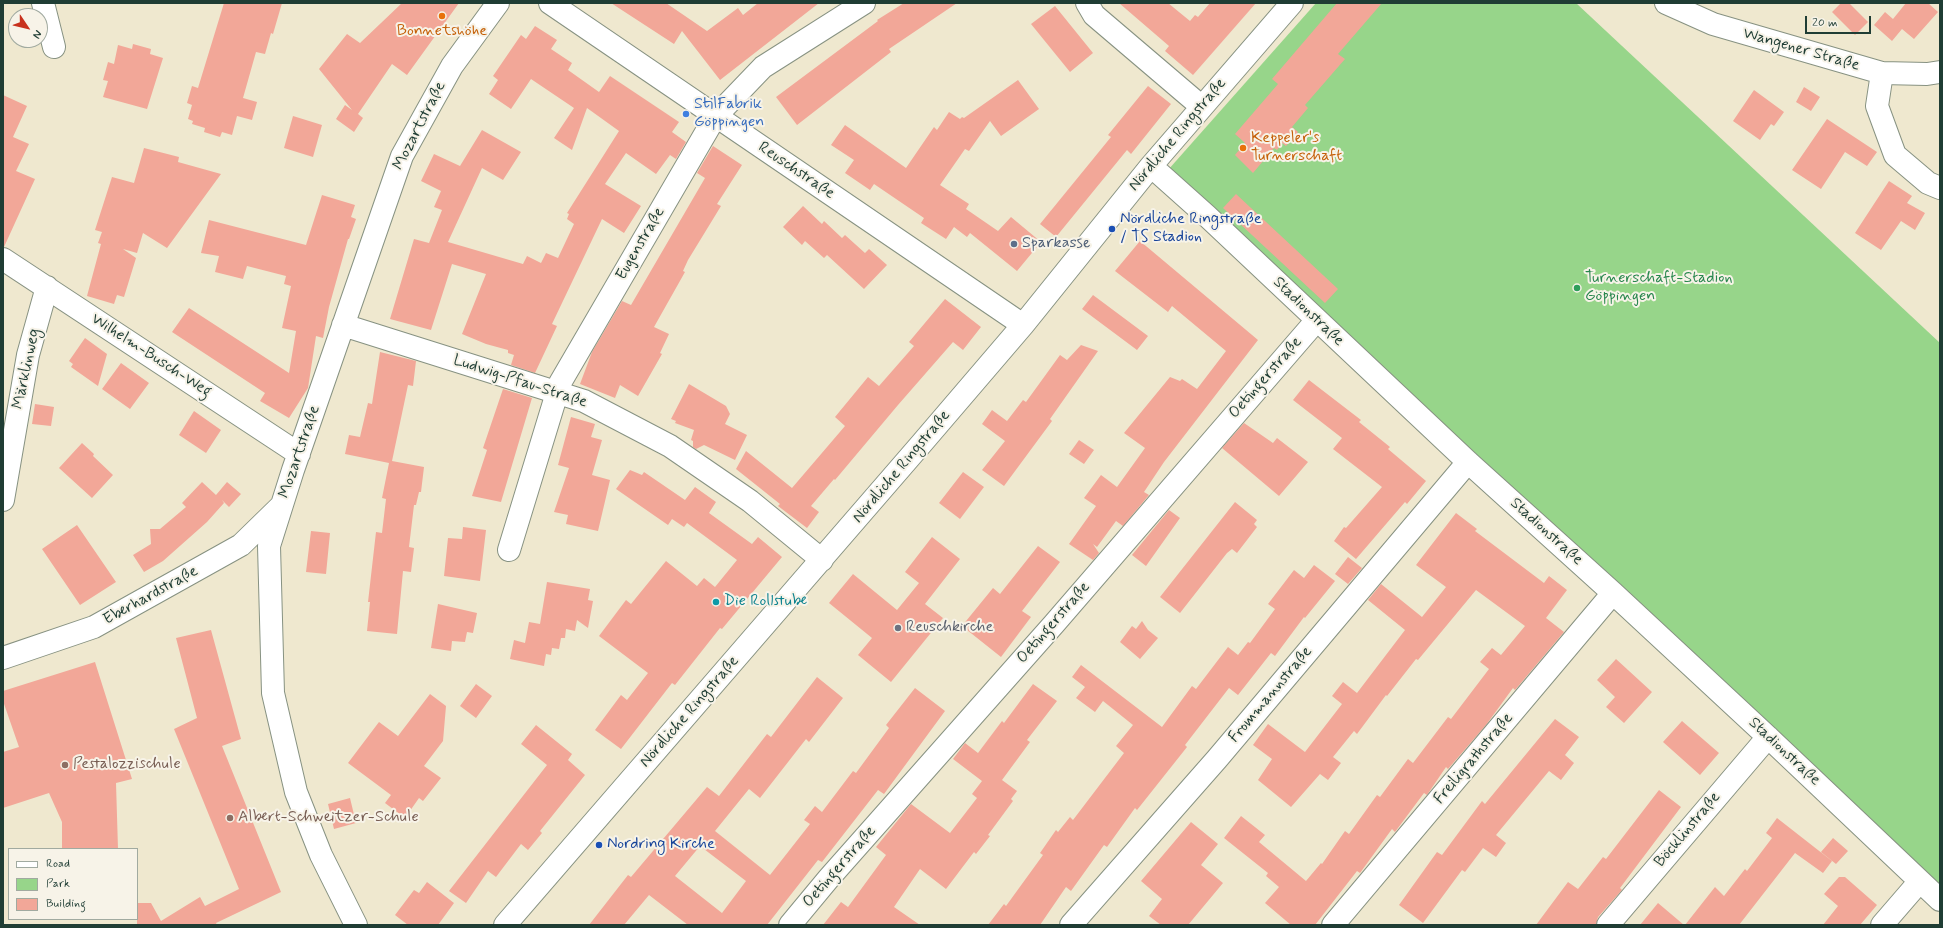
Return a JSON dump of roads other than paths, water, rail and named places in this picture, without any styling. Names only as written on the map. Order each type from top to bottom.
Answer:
[{"type":"street","points":[[43,3],[54,48]]},
{"type":"street","name":"Mozartstraße","points":[[356,925],[321,854],[296,792],[273,693],[269,546],[299,454],[402,156],[452,66],[498,3]]},
{"type":"street","name":"Reuschstraße","points":[[550,3],[715,117],[1023,325]]},
{"type":"street","name":"Eugenstraße","points":[[509,550],[560,383],[715,117],[763,67],[864,3]]},
{"type":"street","points":[[1087,3],[1094,14],[1202,107]]},
{"type":"street","name":"Nördliche Ringstraße","points":[[505,925],[822,560],[1023,325],[1151,166],[1292,3]]},
{"type":"street","name":"Wangener Straße","points":[[1666,3],[1713,24],[1882,73],[1927,74],[1940,72]]},
{"type":"street","points":[[1882,73],[1877,106],[1895,155],[1928,183],[1940,188]]},
{"type":"street","name":"Stadionstraße","points":[[1151,166],[1207,216],[1316,321],[1468,462],[1613,593],[1768,737],[1940,900]]},
{"type":"street","name":"Wilhelm-Busch-Weg","points":[[3,259],[299,454]]},
{"type":"street","name":"Märklinweg","points":[[3,500],[28,355],[47,287]]},
{"type":"street","name":"Oetingerstraße","points":[[790,925],[829,878],[1059,618],[1316,321]]},
{"type":"street","name":"Ludwig-Pfau-Straße","points":[[343,325],[584,401],[670,446],[750,501],[822,560]]},
{"type":"street","name":"Frommannstraße","points":[[1071,925],[1222,754],[1468,462]]},
{"type":"street","name":"Eberhardstraße","points":[[3,658],[94,627],[241,545],[282,505]]},
{"type":"street","name":"Freiligrathstraße","points":[[1333,925],[1613,593]]},
{"type":"street","name":"Böcklinstraße","points":[[1608,925],[1768,737]]},
{"type":"street","points":[[1882,925],[1920,881]]},
{"type":"place","name":"Bonnetshöhe","points":[[442,16]]},
{"type":"place","name":"StilFabrik Göppingen","points":[[686,114]]},
{"type":"place","name":"Keppeler's Turnerschaft","points":[[1243,148]]},
{"type":"place","name":"Nördliche Ringstraße / TS Stadion","points":[[1112,229]]},
{"type":"place","name":"Sparkasse","points":[[1014,244]]},
{"type":"place","name":"Turnerschaft-Stadion Göppingen","points":[[1577,288]]},
{"type":"place","name":"Die Rollstube","points":[[716,602]]},
{"type":"place","name":"Reuschkirche","points":[[898,628]]},
{"type":"place","name":"Pestalozzischule","points":[[65,765]]},
{"type":"place","name":"Albert-Schweitzer-Schule","points":[[230,818]]},
{"type":"place","name":"Nordring Kirche","points":[[599,845]]}]
